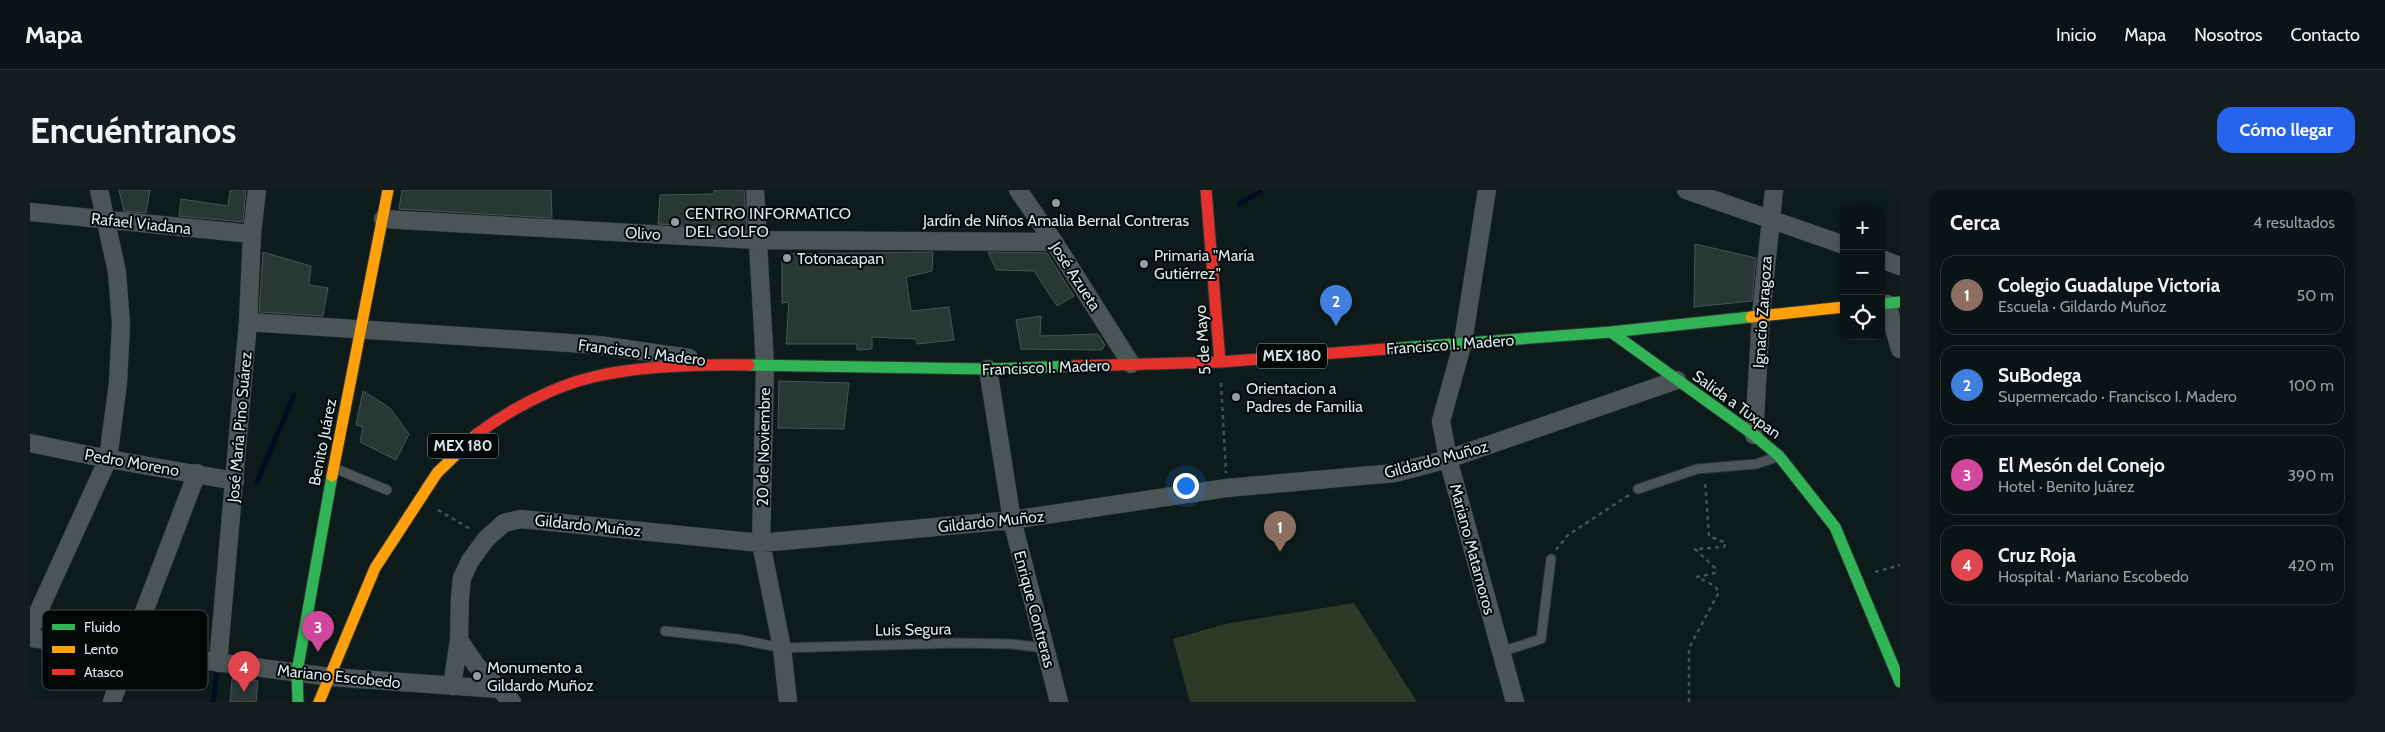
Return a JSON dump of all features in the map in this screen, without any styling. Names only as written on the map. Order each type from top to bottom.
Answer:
[{"type":"main road","name":"Benito Juárez","points":[[298,702],[297,672],[333,468],[388,190]]},
{"type":"main road","name":"5 de Mayo","points":[[1206,190],[1220,362]]},
{"type":"main road","name":"Francisco I. Madero","points":[[739,365],[988,369],[1220,362],[1611,332],[1840,308]]},
{"type":"main road","name":"Salida a Tuxpan","points":[[1611,332],[1754,435],[1780,456],[1834,527],[1900,682]]},
{"type":"main road","name":"MEX 180","points":[[319,702],[375,568],[437,473],[469,440],[500,417],[547,394],[592,377],[634,370],[739,365]]},
{"type":"street","points":[[30,630],[108,459],[118,383],[121,324],[117,272],[99,190]]},
{"type":"street","name":"José María Pino Suárez","points":[[218,663],[235,481],[248,322],[252,234],[257,190]]},
{"type":"street","name":"20 de Noviembre","points":[[755,190],[764,366],[761,543],[782,648],[788,702]]},
{"type":"street","name":"José Azueta","points":[[1018,190],[1054,242],[1131,364]]},
{"type":"street","name":"Mariano Matamoros","points":[[1487,190],[1463,342],[1440,421],[1448,459],[1515,702]]},
{"type":"street","points":[[1686,190],[1840,244]]},
{"type":"street","name":"Ignacio Zaragoza","points":[[1754,435],[1761,315],[1774,190]]},
{"type":"street","name":"Rafael Viadana","points":[[30,212],[252,234]]},
{"type":"street","name":"Olivo","points":[[383,219],[757,240],[1054,242]]},
{"type":"street","points":[[1885,260],[1900,266]]},
{"type":"street","points":[[1890,303],[1900,349]]},
{"type":"street","name":"Francisco I. Madero","points":[[248,322],[361,331],[599,345],[739,365]]},
{"type":"street","name":"Enrique Contreras","points":[[988,369],[1012,520],[1060,702]]},
{"type":"street","name":"Gildardo Muñoz","points":[[452,686],[459,640],[462,578],[470,561],[486,539],[504,523],[521,519],[761,543],[1012,520],[1227,488],[1395,472],[1448,459],[1677,380]]},
{"type":"street","name":"Pedro Moreno","points":[[30,442],[108,459],[235,481]]},
{"type":"street","points":[[145,610],[197,474]]},
{"type":"street","points":[[459,640],[476,665],[512,702]]},
{"type":"street","name":"Mariano Escobedo","points":[[208,662],[331,677],[499,688]]},
{"type":"street","points":[[112,702],[116,690]]},
{"type":"lane","points":[[1638,489],[1697,469],[1704,470],[1756,464],[1780,456]]},
{"type":"lane","points":[[333,468],[387,490]]},
{"type":"lane","points":[[1501,652],[1541,639],[1551,559]]},
{"type":"lane","name":"Luis Segura","points":[[665,631],[737,639],[782,648],[893,644],[1002,644],[1045,648]]},
{"type":"path","name":"5 de Mayo","points":[[1220,362],[1227,488]]},
{"type":"path","points":[[1690,702],[1689,648],[1719,592],[1715,586],[1697,577],[1716,573],[1715,568],[1695,549],[1724,547],[1726,543],[1708,536],[1704,470]]},
{"type":"path","points":[[1551,559],[1559,544],[1568,536],[1638,489]]},
{"type":"path","points":[[420,499],[486,539]]},
{"type":"path","points":[[1856,578],[1900,565]]},
{"type":"green space","points":[[1354,603],[1417,702],[1190,702],[1173,639],[1225,624]]},
{"type":"building","points":[[119,190],[150,190],[146,213],[124,211]]},
{"type":"building","points":[[230,190],[246,190],[243,222],[179,216],[181,199],[228,206]]},
{"type":"building","points":[[402,190],[551,190],[552,218],[399,209]]},
{"type":"building","points":[[714,190],[744,190],[747,229],[658,224],[660,195],[714,194]]},
{"type":"building","points":[[1695,244],[1756,258],[1752,301],[1694,307]]},
{"type":"building","points":[[263,252],[311,266],[309,285],[328,288],[323,316],[259,312]]},
{"type":"building","points":[[933,252],[932,271],[906,277],[911,311],[949,307],[954,340],[917,344],[916,339],[872,337],[872,349],[857,350],[857,344],[786,344],[789,302],[782,303],[782,254]]},
{"type":"building","points":[[988,252],[1047,253],[1074,296],[1057,306],[1034,271],[996,270]]},
{"type":"building","points":[[1041,316],[1040,336],[1098,334],[1105,345],[1102,350],[1021,349],[1016,320]]},
{"type":"building","points":[[779,381],[849,383],[844,429],[778,428]]},
{"type":"building","points":[[363,391],[390,408],[409,434],[396,460],[360,442],[363,427],[356,425]]},
{"type":"building","points":[[232,679],[258,681],[256,702],[230,702]]},
{"type":"waterway","points":[[1239,204],[1260,192]]},
{"type":"waterway","points":[[257,482],[294,395]]},
{"type":"waterway","points":[[213,702],[217,673]]},
{"type":"traffic: fast","points":[[1885,304],[1900,302]]},
{"type":"traffic: fast","points":[[1386,349],[1611,332],[1751,317]]},
{"type":"traffic: fast","points":[[1611,332],[1754,435],[1779,456],[1835,527],[1900,682]]},
{"type":"traffic: fast","points":[[749,365],[988,369],[1075,366]]},
{"type":"traffic: fast","points":[[298,702],[297,672],[332,476]]},
{"type":"traffic: slow","points":[[332,476],[388,190]]},
{"type":"traffic: slow","points":[[1751,317],[1840,307]]},
{"type":"traffic: slow","points":[[319,702],[375,568],[437,473],[477,434]]},
{"type":"traffic: jam","points":[[1206,190],[1220,362]]},
{"type":"traffic: jam","points":[[1075,366],[1220,362],[1386,349]]},
{"type":"traffic: jam","points":[[477,434],[503,416],[532,400],[563,386],[593,377],[630,370],[671,366],[749,365]]},
{"type":"place","name":"Jardín de Niños Amalia Bernal Contreras","points":[[1056,203]]},
{"type":"place","name":"CENTRO INFORMATICO DEL GOLFO","points":[[675,222]]},
{"type":"place","name":"Totonacapan","points":[[787,258]]},
{"type":"place","name":"Primaria \"María Gutiérrez\"","points":[[1144,264]]},
{"type":"place","name":"SuBodega","points":[[1336,326]]},
{"type":"place","name":"Orientacion a Padres de Familia","points":[[1236,397]]},
{"type":"place","name":"Colegio Guadalupe Victoria","points":[[1280,552]]},
{"type":"place","name":"El Mesón del Conejo","points":[[318,652]]},
{"type":"place","name":"Monumento a Gildardo Muñoz","points":[[477,676]]},
{"type":"place","name":"Cruz Roja","points":[[244,692]]}]
